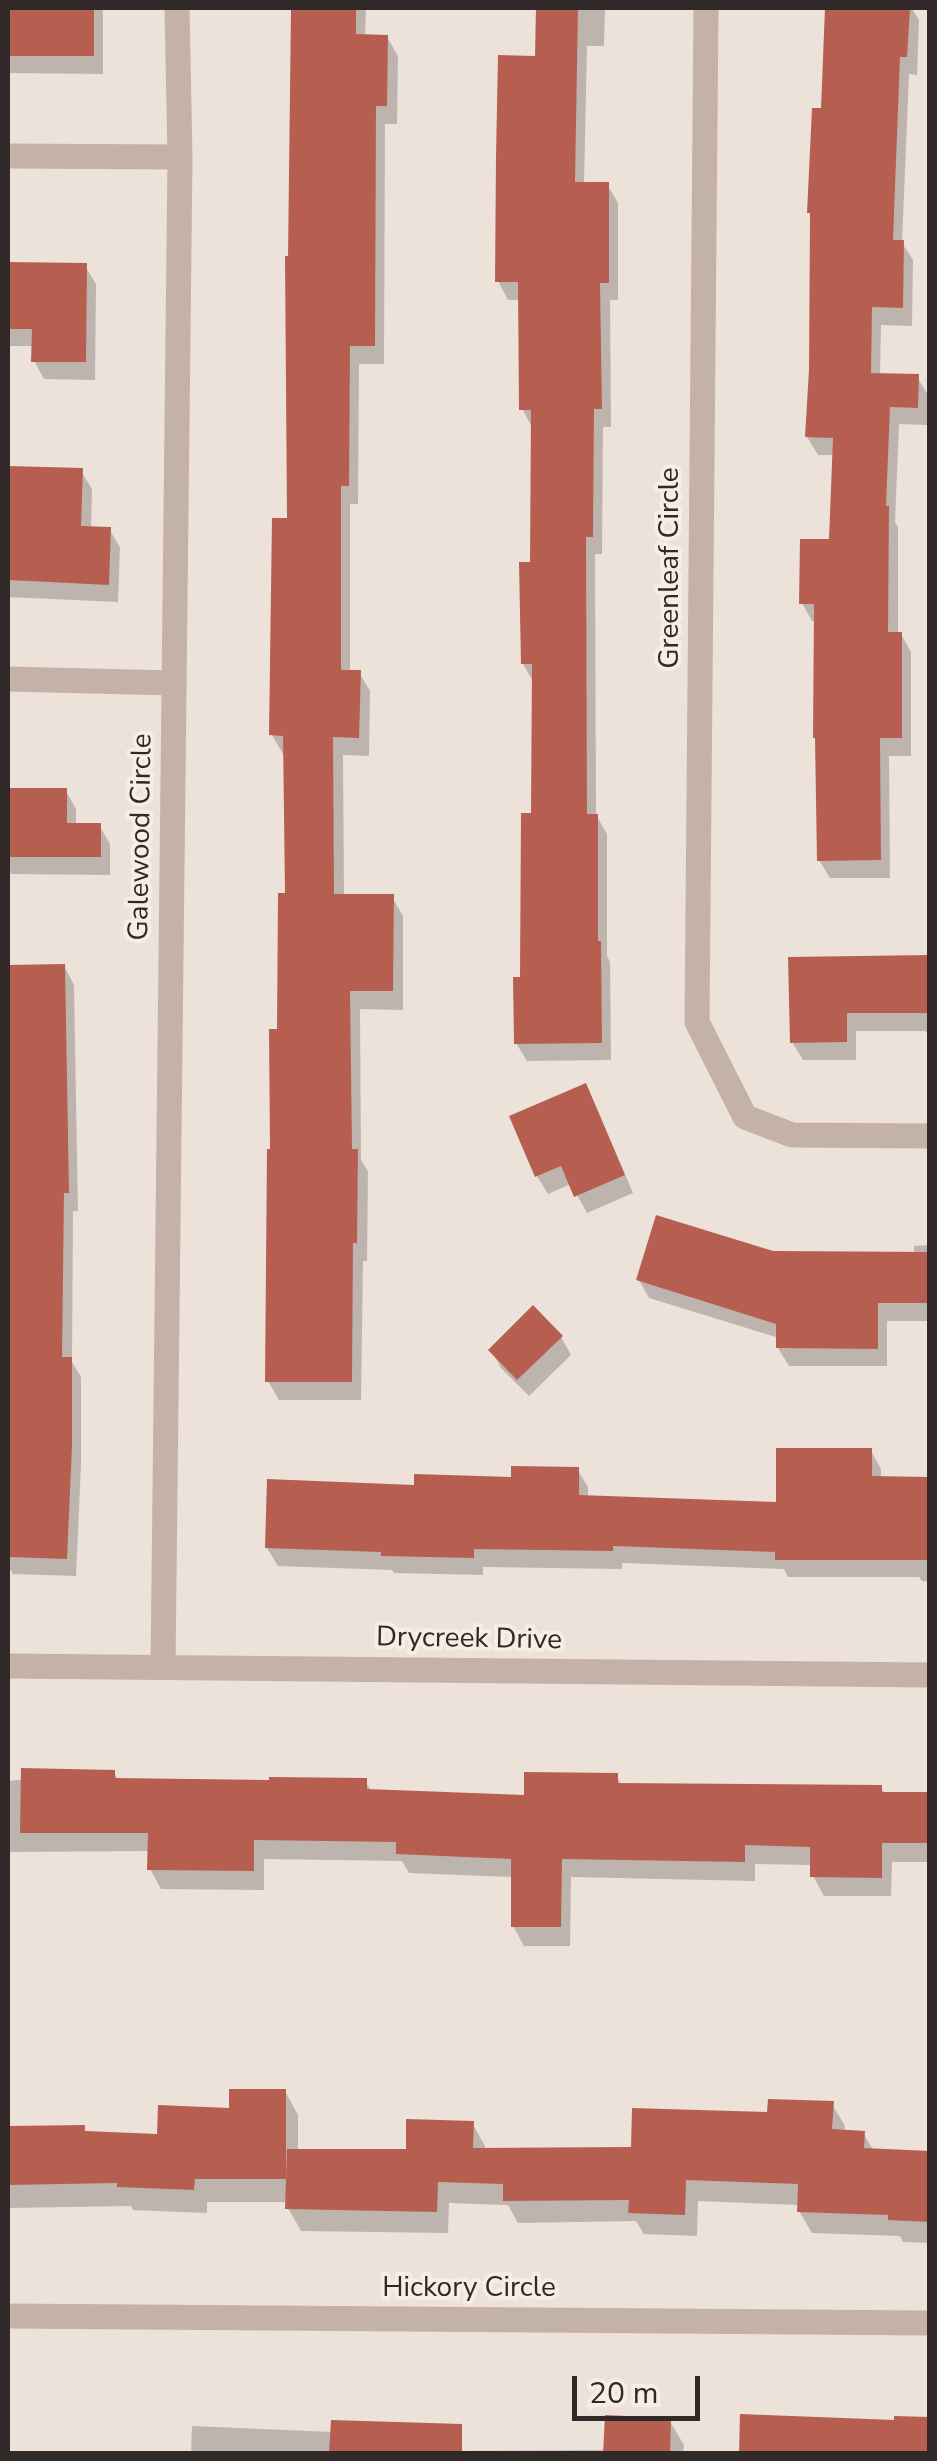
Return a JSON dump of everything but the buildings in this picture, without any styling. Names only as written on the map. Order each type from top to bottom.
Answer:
[{"type":"street","name":"Galewood Circle","points":[[164,1667],[180,156],[177,8]]},
{"type":"street","name":"Greenleaf Circle","points":[[706,8],[697,1022],[745,1117],[792,1134],[930,1136]]},
{"type":"street","points":[[8,156],[180,156]]},
{"type":"street","points":[[8,679],[174,683]]},
{"type":"street","name":"Drycreek Drive","points":[[8,1666],[930,1675]]},
{"type":"street","name":"Hickory Circle","points":[[8,2316],[930,2323]]}]
